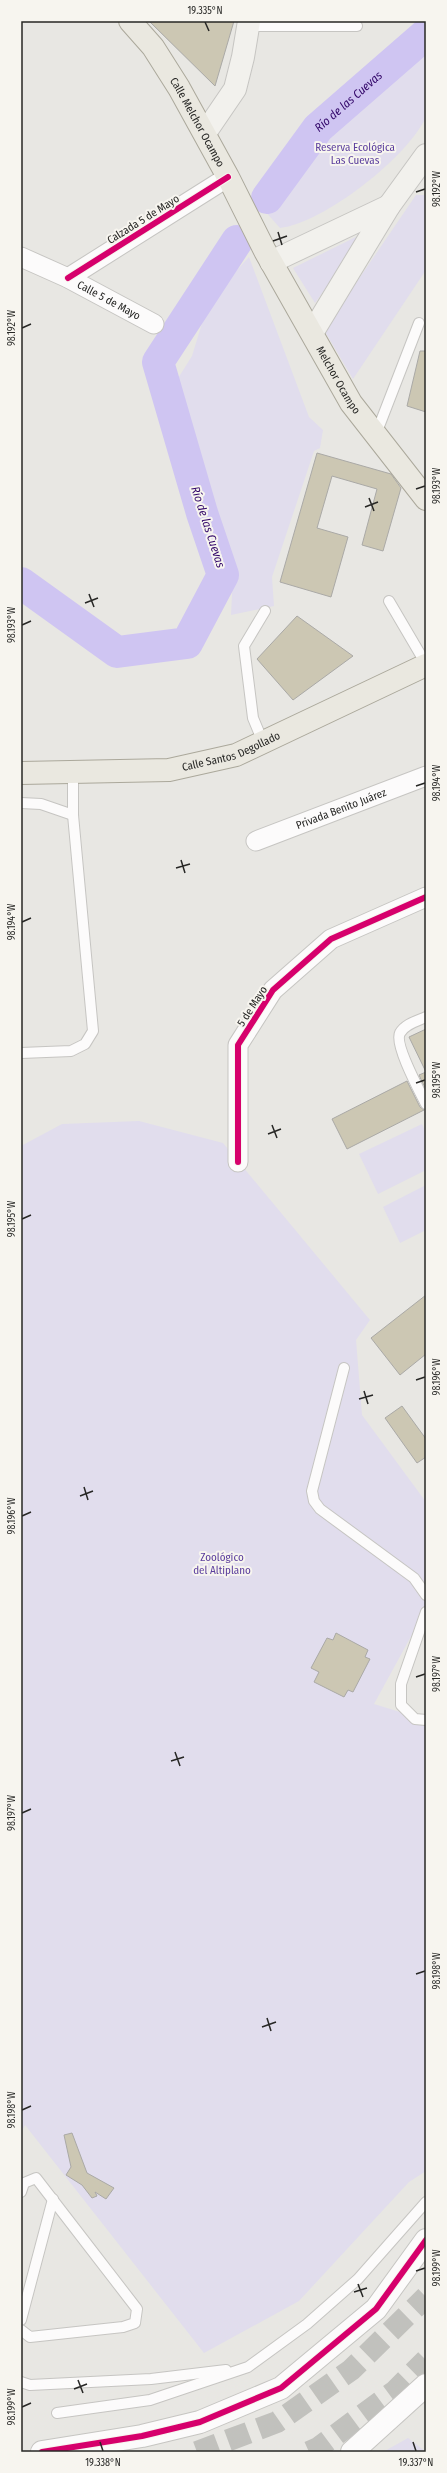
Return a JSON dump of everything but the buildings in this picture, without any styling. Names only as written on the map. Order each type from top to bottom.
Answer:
[{"type":"main road","name":"Calle Melchor Ocampo","points":[[130,21],[153,47],[205,133],[268,257]]},
{"type":"main road","points":[[205,133],[235,89],[243,57],[248,24]]},
{"type":"main road","points":[[312,333],[389,206],[422,166]]},
{"type":"main road","points":[[268,257],[389,206]]},
{"type":"main road","name":"Melchor Ocampo","points":[[268,257],[351,403],[426,499]]},
{"type":"main road","name":"Calle Santos Degollado","points":[[21,773],[169,770],[236,754],[426,664]]},
{"type":"street","name":"Calzada 5 de Mayo","points":[[68,278],[228,177]]},
{"type":"street","name":"Calle 5 de Mayo","points":[[21,257],[68,278],[154,324]]},
{"type":"street","name":"Privada Benito Juárez","points":[[256,841],[426,776]]},
{"type":"street","name":"5 de Mayo","points":[[238,1162],[238,1045],[273,990],[331,939],[426,897]]},
{"type":"street","points":[[42,2452],[142,2436],[200,2422],[281,2388],[376,2309],[426,2240]]},
{"type":"street","points":[[352,2452],[426,2385]]},
{"type":"lane","points":[[248,24],[357,26]]},
{"type":"lane","points":[[376,434],[419,323]]},
{"type":"lane","points":[[389,601],[426,664]]},
{"type":"lane","points":[[263,742],[253,718],[244,646],[265,611]]},
{"type":"lane","points":[[21,1053],[71,1051],[85,1044],[93,1031],[74,815],[72,771]]},
{"type":"lane","points":[[21,803],[41,804],[74,815]]},
{"type":"lane","points":[[426,1017],[404,1027],[399,1035],[399,1046],[426,1104]]},
{"type":"lane","points":[[344,1368],[312,1490],[314,1501],[320,1509],[414,1578],[426,1595]]},
{"type":"lane","points":[[426,1612],[401,1684],[401,1705],[415,1719],[426,1720]]},
{"type":"lane","points":[[21,2192],[24,2183],[36,2178],[53,2198],[137,2309],[135,2323],[123,2327],[30,2337],[21,2330]]},
{"type":"lane","points":[[21,2320],[53,2198]]},
{"type":"lane","points":[[57,2413],[150,2400],[248,2367],[307,2324],[358,2279],[426,2202]]},
{"type":"lane","points":[[21,2382],[30,2385],[151,2379],[248,2367]]},
{"type":"green space","name":"Reserva Ecológica Las Cuevas","points":[[426,52],[427,97],[425,119],[415,135],[401,152],[362,186],[340,202],[319,214],[298,223],[280,228],[264,210],[292,174],[324,139]]},
{"type":"green space","points":[[416,195],[426,195],[426,270],[353,379],[324,330]]},
{"type":"green space","points":[[366,232],[315,303],[293,268]]},
{"type":"green space","points":[[249,257],[309,417],[323,430],[320,448],[314,451],[272,577],[274,606],[231,615],[233,574],[194,471],[197,459],[170,391],[192,356],[203,320],[227,281]]},
{"type":"green space","name":"Zoológico del Altiplano","points":[[139,1121],[223,1143],[370,1320],[356,1340],[362,1415],[426,1502],[426,1609],[374,1704],[426,1720],[426,2171],[409,2182],[299,2301],[204,2353],[25,2125],[21,2133],[21,1146],[62,1124]]},
{"type":"green space","points":[[422,1124],[426,1133],[426,1170],[378,1194],[359,1154]]},
{"type":"green space","points":[[426,1185],[426,1230],[400,1243],[383,1207]]},
{"type":"green space","points":[[408,2438],[426,2452],[383,2452]]},
{"type":"waterway","name":"Río de las Cuevas","points":[[267,198],[318,128],[426,34]]},
{"type":"waterway","name":"Río de las Cuevas","points":[[21,583],[117,652],[187,643],[223,575],[202,513],[158,362],[237,241]]},
{"type":"tunnel","points":[[197,2452],[277,2422],[351,2370],[426,2297]]},
{"type":"tunnel","points":[[309,2452],[318,2448],[395,2391],[426,2360]]},
{"type":"cycle path","points":[[68,278],[228,177]]},
{"type":"cycle path","points":[[238,1162],[238,1045],[273,990],[331,939],[426,897]]},
{"type":"cycle path","points":[[42,2452],[142,2436],[200,2422],[281,2388],[376,2309],[426,2240]]}]
